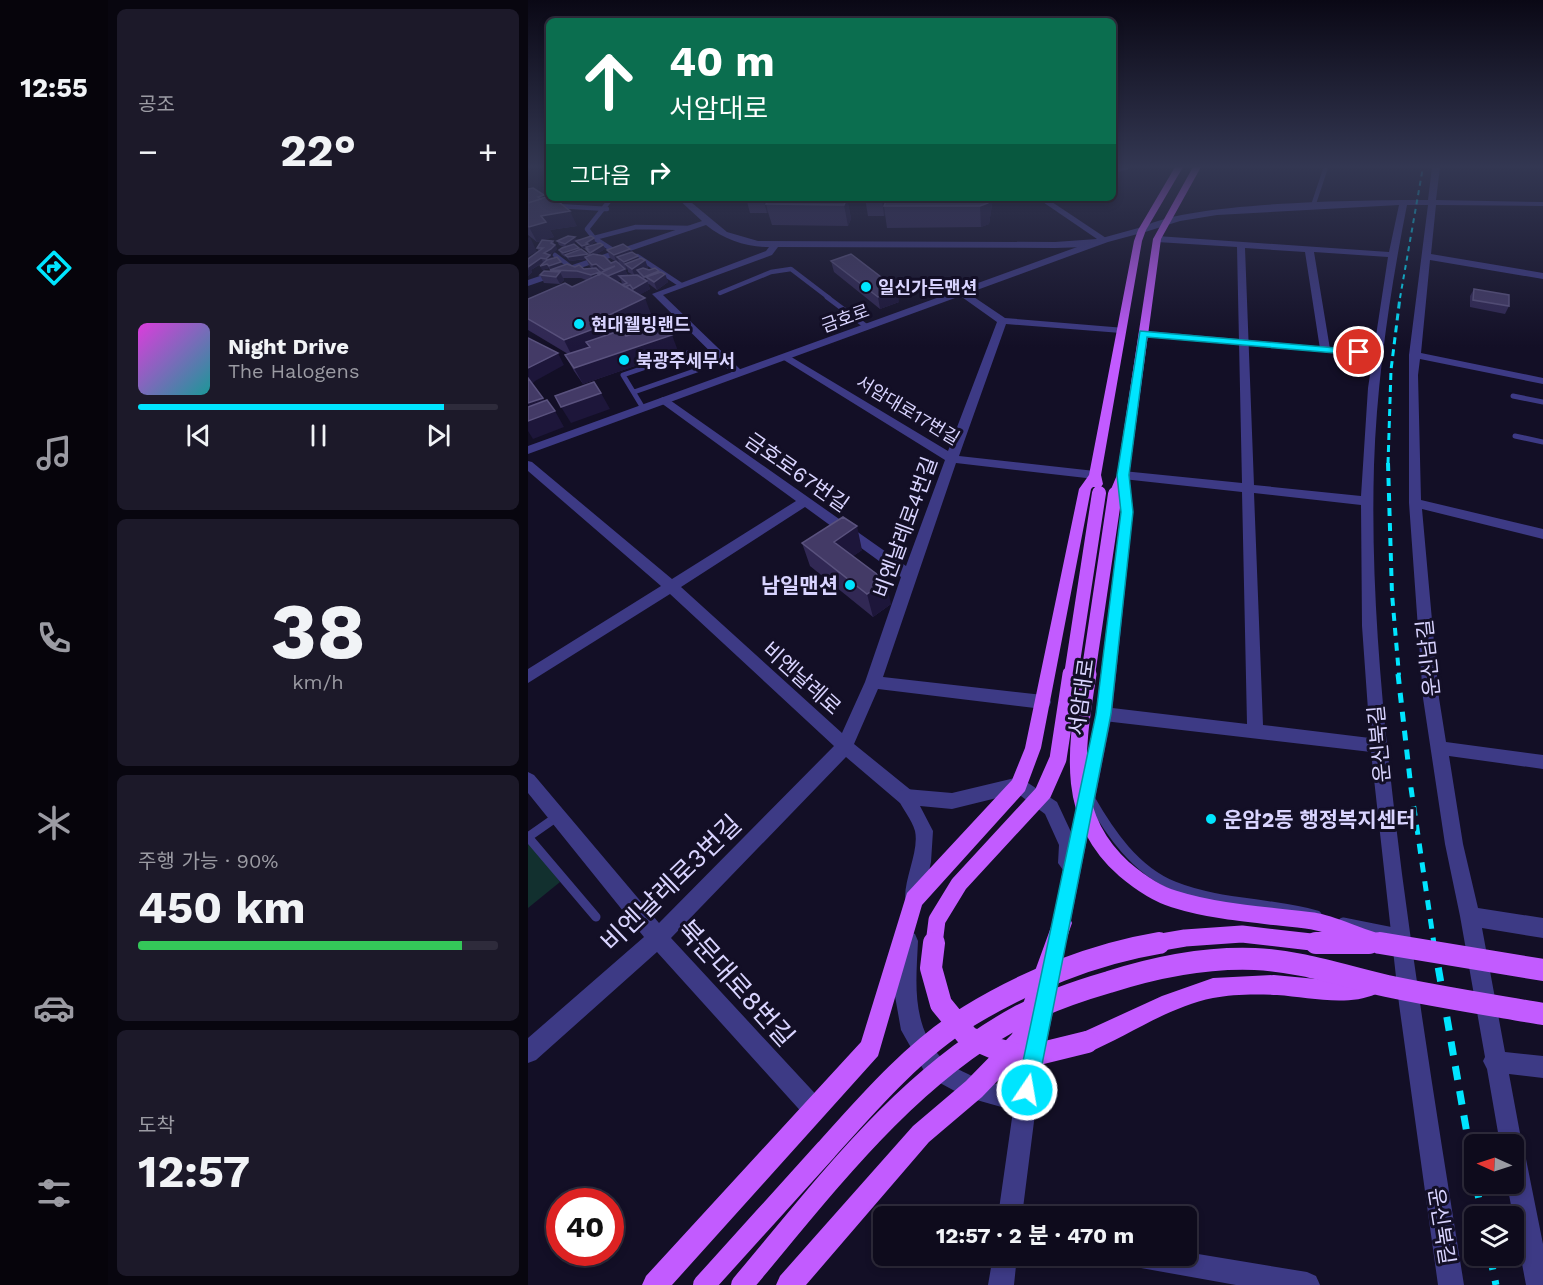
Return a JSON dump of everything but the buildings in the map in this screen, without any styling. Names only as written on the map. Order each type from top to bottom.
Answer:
[{"type":"main road","points":[[1144,227],[1121,330],[1103,487],[1078,766],[1081,802],[1090,826],[1105,852],[1133,877],[1172,899],[1220,909],[1317,922],[1543,970]]},
{"type":"main road","name":"서암대로","points":[[1103,487],[1123,475],[1157,239],[1163,227]]},
{"type":"main road","points":[[655,1285],[870,1048],[914,900],[1019,785],[1033,748],[1085,489],[1103,487]]},
{"type":"main road","points":[[1103,487],[1058,759],[1043,793],[959,884],[937,920],[931,968],[941,1004],[968,1037],[996,1049],[1026,1057],[1087,1042],[1169,1003],[1214,988],[1274,985],[1327,990],[1385,986]]},
{"type":"main road","points":[[789,1285],[921,1134],[974,1089],[1020,1041],[1062,923]]},
{"type":"main road","points":[[704,1285],[860,1112],[919,1054],[968,1017],[1016,992],[1082,963],[1139,946],[1185,938],[1242,934],[1320,943],[1391,938]]},
{"type":"main road","points":[[741,1285],[878,1129],[932,1077],[985,1037],[1017,1018],[1080,991],[1124,976],[1175,964],[1236,958],[1318,966],[1385,986],[1543,1014]]},
{"type":"street","points":[[528,283],[693,227]]},
{"type":"street","points":[[713,227],[720,233],[745,242],[775,245],[1055,245],[1105,240]]},
{"type":"street","points":[[1085,227],[1105,240]]},
{"type":"street","name":"금호로","points":[[528,450],[1105,240],[1149,227]]},
{"type":"street","name":"운신북길","points":[[1398,227],[1376,354],[1367,501],[1369,624],[1391,938],[1451,1285]]},
{"type":"street","name":"운신남길","points":[[1429,227],[1414,355],[1415,503],[1431,698],[1454,844],[1470,916],[1494,1061],[1509,1134]]},
{"type":"street","points":[[1157,239],[1392,255]]},
{"type":"street","points":[[738,373],[657,294],[769,253],[775,245]]},
{"type":"street","points":[[1241,245],[1255,732]]},
{"type":"street","points":[[1309,250],[1325,350]]},
{"type":"street","points":[[1425,256],[1543,276]]},
{"type":"street","points":[[962,293],[1002,321],[1121,330]]},
{"type":"street","name":"비엔날레로4번길","points":[[845,746],[873,682],[909,575],[1002,321]]},
{"type":"street","points":[[1414,355],[1543,381]]},
{"type":"street","name":"서암대로17번길","points":[[784,357],[952,459],[1103,487]]},
{"type":"street","name":"금호로67번길","points":[[663,400],[909,575]]},
{"type":"street","name":"비엔날레로","points":[[528,465],[672,587],[845,746],[906,797]]},
{"type":"street","points":[[1123,475],[1367,501]]},
{"type":"street","name":"서암대로","points":[[1062,923],[1104,714],[1127,512],[1123,475]]},
{"type":"street","points":[[528,676],[804,502]]},
{"type":"street","points":[[1415,503],[1543,534]]},
{"type":"street","name":"서암대로","points":[[873,682],[1043,702]]},
{"type":"street","points":[[1104,714],[1378,746]]},
{"type":"street","name":"비엔날레로3번길","points":[[528,1052],[658,938],[845,746]]},
{"type":"street","points":[[1440,748],[1543,762]]},
{"type":"street","name":"북문대로8번길","points":[[528,780],[658,938],[814,1108]]},
{"type":"street","points":[[906,797],[952,801],[1019,785],[1051,808],[1068,844],[1062,923],[1027,1090],[1011,1206]]},
{"type":"street","points":[[906,797],[924,831],[922,862],[905,962],[905,996],[912,1030],[935,1068],[974,1089],[1005,1096],[1027,1090]]},
{"type":"street","points":[[1470,916],[1543,928]]},
{"type":"street","points":[[1494,1061],[1543,1067]]},
{"type":"street","points":[[1521,1194],[1539,1285]]},
{"type":"street","points":[[1001,1285],[1004,1266]]},
{"type":"street","points":[[1182,1266],[1231,1278],[1308,1285]]},
{"type":"lane","points":[[589,227],[587,229],[594,238],[681,285]]},
{"type":"lane","points":[[594,238],[640,227],[690,228]]},
{"type":"lane","points":[[555,255],[572,268]]},
{"type":"lane","points":[[720,293],[771,272],[790,269],[867,327]]},
{"type":"lane","points":[[1143,333],[1376,354]]},
{"type":"lane","points":[[634,392],[700,369],[687,354],[623,375],[643,408]]},
{"type":"lane","points":[[1514,396],[1543,402]]},
{"type":"lane","points":[[1515,436],[1543,442]]},
{"type":"lane","points":[[1088,794],[1107,826],[1127,851],[1157,876],[1173,885],[1191,891],[1295,908],[1391,938]]},
{"type":"lane","points":[[558,816],[528,837],[596,916]]},
{"type":"green space","points":[[528,837],[560,882],[528,908]]},
{"type":"railway","points":[[1400,298],[1412,227]]},
{"type":"railway","points":[[1388,464],[1391,370],[1400,297]]},
{"type":"railway","points":[[1388,464],[1392,594],[1399,675]]},
{"type":"railway","points":[[1398,674],[1411,788],[1434,944]]},
{"type":"railway","points":[[1434,943],[1467,1134]]},
{"type":"railway","points":[[1478,1194],[1480,1206]]},
{"type":"railway","points":[[1492,1266],[1496,1285]]},
{"type":"place","name":"일신가든맨션","points":[[866,287]]},
{"type":"place","name":"현대웰빙랜드","points":[[579,324]]},
{"type":"place","name":"북광주세무서","points":[[624,360]]},
{"type":"place","name":"남일맨션","points":[[850,585]]},
{"type":"place","name":"운암2동 행정복지센터","points":[[1211,819]]},
{"type":"route","points":[[1027,1090],[1104,714],[1127,512],[1123,475],[1143,333],[1359,352]]}]
